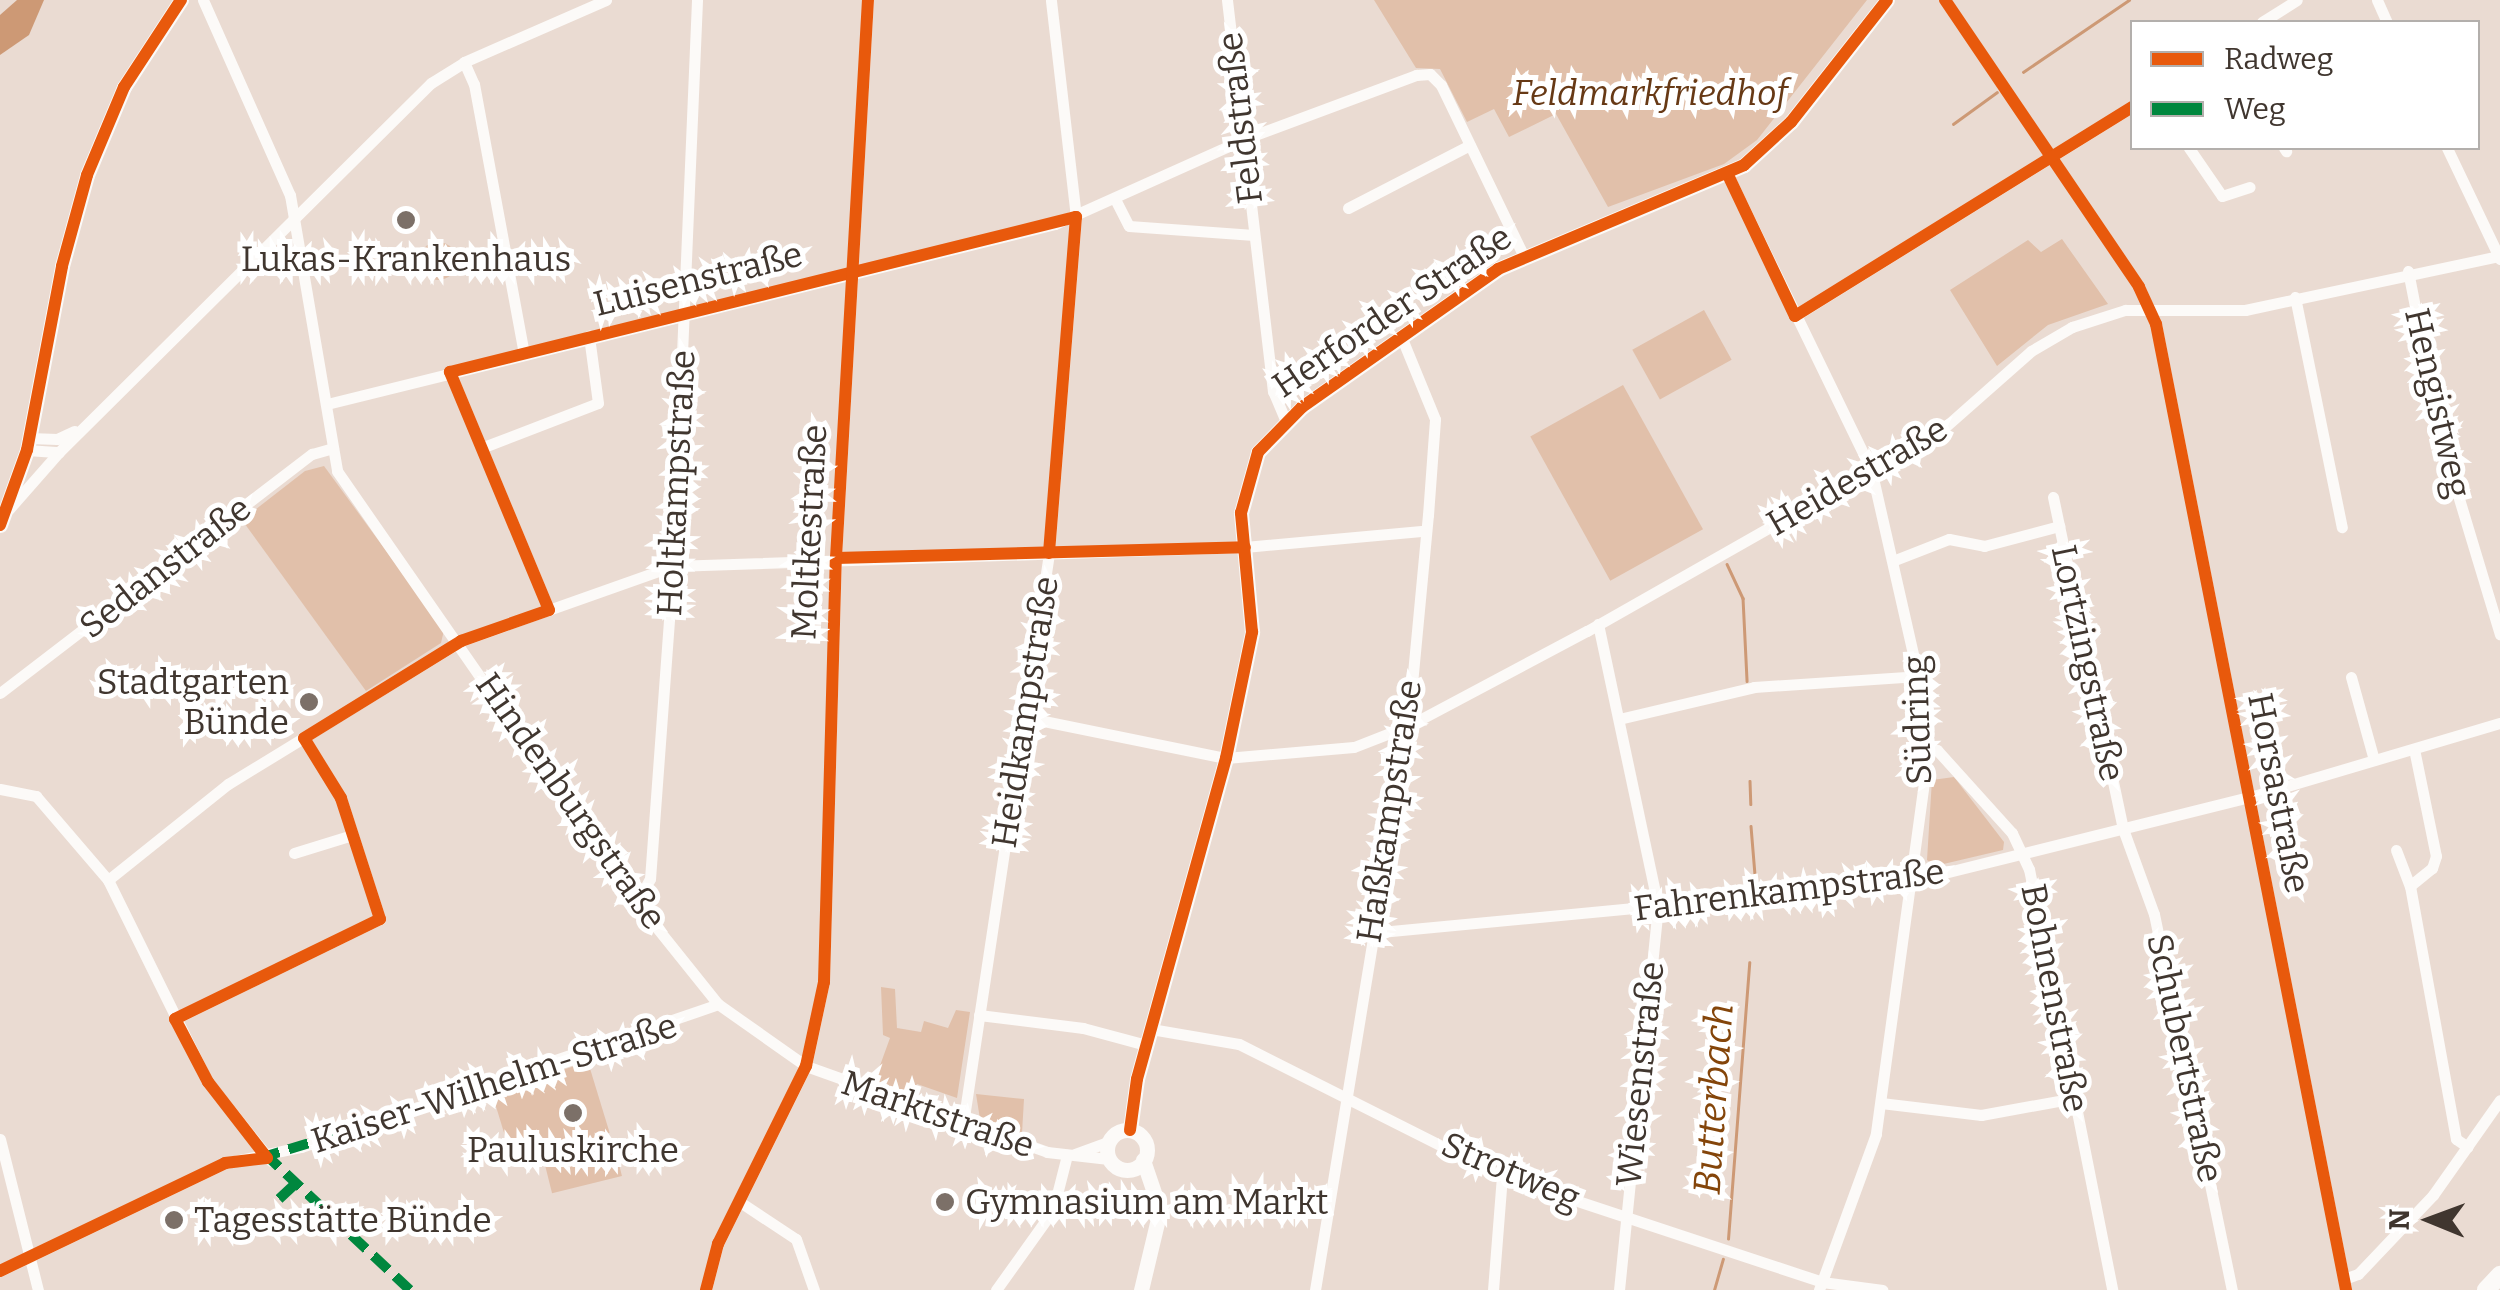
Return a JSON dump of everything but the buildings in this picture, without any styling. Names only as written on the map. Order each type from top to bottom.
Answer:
[{"type":"highway","points":[[2486,1290],[2500,1275]]},
{"type":"main road","points":[[0,525],[9,509],[28,444],[62,266],[87,175],[124,88],[181,0]]},
{"type":"main road","name":"Herforder Straße","points":[[1116,1141],[1149,1037],[1226,758],[1252,632],[1241,513],[1247,476],[1285,419],[1523,255],[1728,175],[1774,140],[1887,0]]},
{"type":"main road","points":[[1116,1141],[1146,1144],[1138,1164]]},
{"type":"main road","points":[[1116,1141],[1159,1192],[1158,1221],[1141,1290]]},
{"type":"street","name":"Hindenburgstraße","points":[[203,0],[296,216],[337,472],[461,640],[637,903],[718,1004],[806,1066]]},
{"type":"street","points":[[9,509],[83,427],[420,93],[464,62],[606,0]]},
{"type":"street","name":"Holtkampstraße","points":[[637,903],[650,879],[673,566],[696,0]]},
{"type":"street","name":"Moltkestraße","points":[[704,1288],[740,1202],[806,1066],[824,982],[836,558],[868,0]]},
{"type":"street","name":"Heidkampstraße","points":[[963,1124],[1050,553],[1076,216],[1051,0]]},
{"type":"street","name":"Feldstraße","points":[[1227,0],[1272,391],[1285,419]]},
{"type":"street","points":[[1945,0],[2054,158],[2150,308]]},
{"type":"street","points":[[2265,20],[2297,0]]},
{"type":"street","points":[[464,62],[474,84],[524,352]]},
{"type":"street","name":"Luisenstraße","points":[[326,404],[1076,216],[1244,139],[1430,74],[1470,144]]},
{"type":"street","points":[[1795,316],[2130,108]]},
{"type":"street","points":[[1348,208],[1470,144],[1523,255]]},
{"type":"street","points":[[2190,150],[2222,196],[2250,187]]},
{"type":"street","points":[[2448,150],[2500,257]]},
{"type":"street","name":"Südring","points":[[1728,175],[1871,469],[1895,560],[1918,676],[1923,750],[1881,1104],[1856,1203],[1820,1286]]},
{"type":"street","name":"Feldstraße","points":[[1114,199],[1130,226],[1254,236]]},
{"type":"street","name":"Heidestraße","points":[[1024,717],[1226,758],[1354,747],[1408,726],[1598,624],[1871,469],[1964,414],[2049,339],[2110,312],[2150,308],[2233,312],[2408,271],[2500,257]]},
{"type":"street","name":"Hengistweg","points":[[2408,271],[2442,439],[2494,590],[2500,634]]},
{"type":"street","points":[[2296,297],[2342,528]]},
{"type":"street","name":"Horsastraße","points":[[2150,308],[2345,1284]]},
{"type":"street","name":"Luisenstraße","points":[[481,448],[598,404],[588,336]]},
{"type":"street","name":"Haßkampstraße","points":[[1315,1290],[1370,934],[1408,726],[1421,530],[1435,420],[1401,336]]},
{"type":"street","points":[[450,372],[549,610]]},
{"type":"street","points":[[28,444],[57,439],[83,427]]},
{"type":"street","points":[[28,444],[59,452]]},
{"type":"street","name":"Sedanstraße","points":[[0,693],[312,454],[333,448]]},
{"type":"street","name":"Lortzingstraße","points":[[2053,497],[2123,830]]},
{"type":"street","points":[[1895,560],[1949,539],[1984,546],[2059,526]]},
{"type":"street","points":[[108,880],[228,784],[461,640],[673,566],[1245,548],[1421,530]]},
{"type":"street","name":"Wiesenstraße","points":[[1598,624],[1658,906],[1619,1290]]},
{"type":"street","points":[[1618,719],[1754,687],[1918,676]]},
{"type":"street","points":[[2351,677],[2374,760]]},
{"type":"street","name":"Fahrenkampstraße","points":[[1370,934],[1908,882],[2250,797],[2500,723]]},
{"type":"street","points":[[175,1019],[380,919],[341,798],[304,738]]},
{"type":"street","points":[[2410,886],[2432,868],[2436,856],[2414,749]]},
{"type":"street","name":"Bohnenstraße","points":[[1923,750],[1937,750],[2012,833],[2022,854],[2112,1290]]},
{"type":"street","points":[[0,789],[36,796],[108,880],[208,1082],[271,1161]]},
{"type":"street","name":"Schubertstraße","points":[[2123,830],[2154,914],[2232,1290]]},
{"type":"street","points":[[294,853],[352,835]]},
{"type":"street","points":[[2396,850],[2410,886],[2456,1139],[2468,1147]]},
{"type":"street","name":"Kaiser-Wilhelm-Straße","points":[[0,1271],[225,1164],[271,1161],[718,1004]]},
{"type":"street","name":"Strotweg","points":[[980,1015],[1238,1044],[1502,1176],[1820,1286],[1882,1290]]},
{"type":"street","name":"Marktstraße","points":[[806,1066],[963,1124],[1070,1155],[1116,1141]]},
{"type":"street","points":[[1881,1104],[1981,1115],[2075,1098]]},
{"type":"street","points":[[2345,1284],[2433,1195],[2500,1100]]},
{"type":"street","points":[[0,1139],[38,1290]]},
{"type":"street","points":[[996,1290],[1053,1210],[1070,1155]]},
{"type":"street","points":[[1493,1290],[1502,1176]]},
{"type":"street","points":[[740,1202],[796,1239],[814,1290]]},
{"type":"green space","name":"Feldmarkfriedhof","points":[[1374,0],[1867,0],[1757,140],[1724,164],[1608,207],[1556,114],[1509,137],[1494,109],[1467,122],[1440,69],[1416,68]]},
{"type":"green space","points":[[2062,239],[2108,304],[2048,325],[1997,366],[1950,290],[2028,240],[2041,252]]},
{"type":"green space","points":[[438,242],[451,248],[457,261],[451,274],[438,280],[425,274],[419,261],[425,248]]},
{"type":"green space","points":[[1704,310],[1732,360],[1660,400],[1632,350]]},
{"type":"green space","points":[[1623,385],[1703,529],[1610,581],[1530,436]]},
{"type":"green space","points":[[324,466],[444,630],[441,643],[366,691],[242,520],[305,471]]},
{"type":"green space","points":[[1954,777],[2004,842],[2003,850],[1935,866],[1927,860],[1932,780]]},
{"type":"green space","points":[[881,987],[895,989],[897,1028],[921,1032],[924,1021],[948,1028],[956,1010],[970,1012],[957,1098],[917,1084],[911,1095],[874,1082],[890,1038],[883,1035]]},
{"type":"green space","points":[[588,1062],[610,1133],[513,1162],[491,1092]]},
{"type":"green space","points":[[976,1094],[1024,1099],[1022,1133],[980,1119]]},
{"type":"green space","points":[[613,1140],[622,1176],[552,1193],[543,1157]]},
{"type":"shaded area","points":[[17,0],[44,0],[29,35],[0,55],[0,15]]},
{"type":"waterway","name":"Butterbach","points":[[2023,72],[2129,0]]},
{"type":"waterway","name":"Butterbach","points":[[1953,124],[1997,92]]},
{"type":"waterway","name":"Butterbach","points":[[1727,564],[1743,598],[1747,681]]},
{"type":"waterway","name":"Butterbach","points":[[1750,781],[1751,804]]},
{"type":"waterway","name":"Butterbach","points":[[1751,826],[1756,887]]},
{"type":"waterway","name":"Butterbach","points":[[1728,1239],[1749,963]]},
{"type":"waterway","name":"Butterbach","points":[[1714,1290],[1723,1259]]},
{"type":"marked path","points":[[260,1158],[375,1123]]},
{"type":"marked path","points":[[264,1153],[410,1290]]},
{"type":"marked path","points":[[279,1199],[295,1184]]},
{"type":"cycle path","points":[[0,525],[27,450],[62,266],[87,175],[124,87],[181,0]]},
{"type":"cycle path","points":[[706,1290],[718,1244],[806,1066],[824,982],[836,558],[868,0]]},
{"type":"cycle path","points":[[1130,1130],[1137,1079],[1226,758],[1252,632],[1241,513],[1258,452],[1302,407],[1498,269],[1744,165],[1791,122],[1887,0]]},
{"type":"cycle path","points":[[1945,0],[2139,287],[2156,324],[2346,1290]]},
{"type":"cycle path","points":[[1728,175],[1795,316],[2130,108]]},
{"type":"cycle path","points":[[267,1158],[208,1082],[175,1019],[380,919],[341,798],[304,738],[461,641],[549,610],[450,372],[1076,217],[1049,553]]},
{"type":"cycle path","points":[[836,558],[1245,547]]},
{"type":"cycle path","points":[[0,1271],[225,1163],[267,1158]]},
{"type":"place","name":"Lukas-Krankenhaus","points":[[406,220]]},
{"type":"place","name":"Stadtgarten Bünde","points":[[309,702]]},
{"type":"place","name":"Pauluskirche","points":[[573,1113]]},
{"type":"place","name":"Gymnasium am Markt","points":[[945,1202]]},
{"type":"place","name":"Tagesstätte Bünde","points":[[174,1220]]}]
